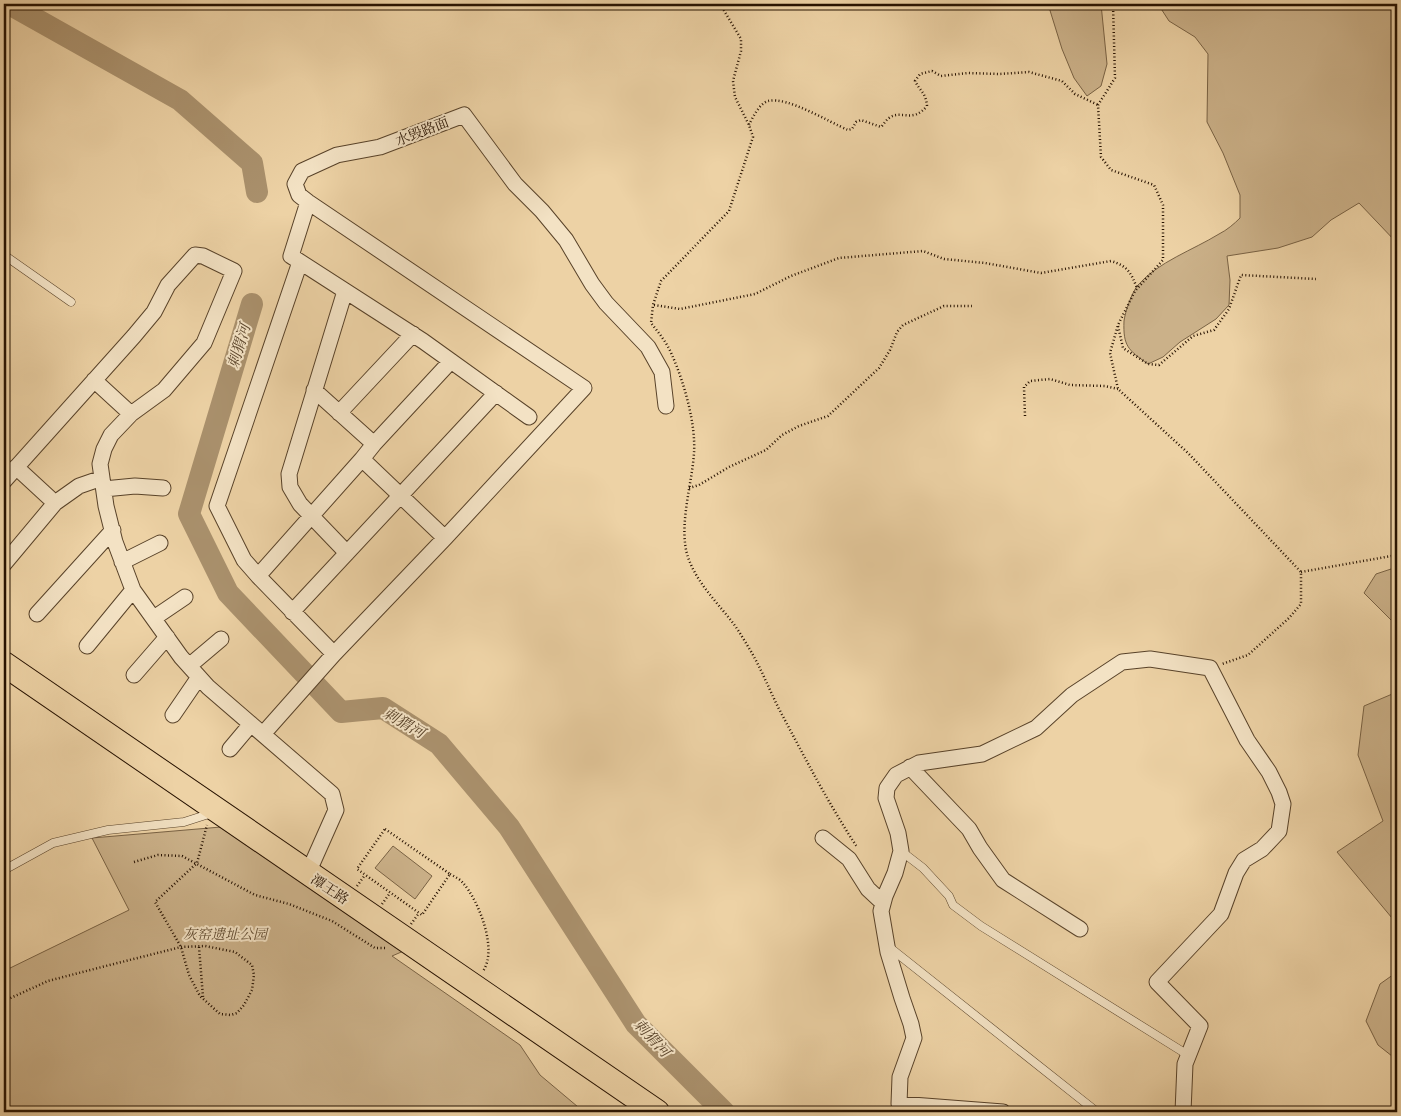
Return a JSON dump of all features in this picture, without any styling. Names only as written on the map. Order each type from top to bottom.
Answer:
[{"type":"highway","name":"潭王路","points":[[4,664],[213,812],[308,873],[657,1112]]},
{"type":"street","name":"水毁路面","points":[[308,202],[299,194],[295,184],[302,171],[337,156],[380,147],[464,115],[515,184],[542,211],[566,240],[592,284],[648,347],[662,372],[666,406]]},
{"type":"street","points":[[230,749],[290,704],[334,654],[446,538],[584,388],[308,202],[291,256],[413,334],[529,417]]},
{"type":"street","points":[[4,481],[154,312],[168,285],[195,255],[203,256],[234,271],[204,343],[164,390],[131,414],[111,435],[104,449],[100,464],[113,530],[122,562],[133,590],[194,672],[208,687],[332,794],[336,810],[308,873]]},
{"type":"street","points":[[300,262],[217,506],[244,560],[334,654]]},
{"type":"street","points":[[345,291],[289,474],[290,487],[300,504],[347,553]]},
{"type":"street","points":[[339,413],[413,334]]},
{"type":"street","points":[[258,576],[374,444],[452,361]]},
{"type":"street","points":[[94,380],[131,414]]},
{"type":"street","points":[[314,390],[374,444]]},
{"type":"street","points":[[292,612],[496,394]]},
{"type":"street","points":[[362,459],[446,538]]},
{"type":"street","points":[[16,467],[55,504]]},
{"type":"street","points":[[4,564],[55,504],[79,486],[103,484],[163,488]]},
{"type":"street","points":[[37,614],[113,530]]},
{"type":"street","points":[[122,562],[160,543]]},
{"type":"street","points":[[86,646],[133,590]]},
{"type":"street","points":[[154,618],[185,598]]},
{"type":"street","points":[[134,675],[167,637]]},
{"type":"street","points":[[174,715],[194,672],[221,639]]},
{"type":"street","points":[[1003,1112],[899,1107],[900,1077],[914,1038],[887,945],[881,911],[901,851],[898,832],[886,798],[887,788],[896,774],[919,763],[982,754],[1036,728],[1072,695],[1122,662],[1150,659],[1210,668],[1247,740],[1269,772],[1283,804],[1280,831],[1262,849],[1244,860],[1236,873],[1221,914],[1157,982],[1200,1026],[1185,1064],[1183,1112]]},
{"type":"street","points":[[910,768],[969,829],[1003,880],[1080,929]]},
{"type":"street","points":[[823,838],[848,859],[868,889],[883,903]]},
{"type":"lane","points":[[4,255],[71,302]]},
{"type":"lane","points":[[4,870],[53,843],[108,830],[184,822],[213,812]]},
{"type":"lane","points":[[901,851],[923,868],[949,896],[953,904],[981,926],[1188,1055]]},
{"type":"lane","points":[[887,945],[1097,1112]]},
{"type":"path","points":[[720,4],[741,39],[741,51],[732,81],[736,97],[753,137],[729,211],[661,282],[653,305],[651,323],[672,355],[684,389],[695,434],[685,522],[686,552],[692,570],[750,648],[792,734],[860,853]]},
{"type":"path","points":[[1113,4],[1115,78],[1098,105],[1101,157],[1111,170],[1154,185],[1163,205],[1163,260],[1138,288],[1118,325],[1110,353],[1118,389]]},
{"type":"path","points":[[749,125],[761,106],[768,101],[784,101],[848,130],[852,129],[856,122],[861,120],[881,127],[890,118],[897,115],[913,116],[922,112],[927,106],[926,100],[915,81],[920,74],[932,71],[941,76],[1029,72],[1062,81],[1075,94],[1098,105]]},
{"type":"path","points":[[653,305],[680,308],[755,294],[792,276],[839,258],[924,251],[944,259],[985,263],[1041,273],[1111,261],[1120,264],[1130,272],[1138,288]]},
{"type":"path","points":[[1118,325],[1123,348],[1148,364],[1159,365],[1192,336],[1214,330],[1229,309],[1241,275],[1316,279]]},
{"type":"path","points":[[688,488],[699,485],[730,467],[766,450],[782,434],[828,416],[879,368],[890,350],[897,332],[903,325],[944,306],[972,306]]},
{"type":"path","points":[[1025,416],[1024,387],[1030,381],[1050,379],[1070,385],[1105,386],[1118,389],[1188,453],[1301,572],[1301,604],[1289,618],[1248,655],[1210,668]]},
{"type":"path","points":[[1301,572],[1397,555]]},
{"type":"path","points":[[4,1001],[48,981],[181,947],[199,947],[235,952],[252,965],[254,975],[252,990],[237,1013],[231,1015],[220,1014],[203,999],[189,975],[181,947],[155,902],[197,863],[213,812]]},
{"type":"path","points":[[450,874],[422,915],[356,869],[385,828],[462,882],[475,901],[488,935],[488,965],[473,986]]},
{"type":"path","points":[[134,862],[158,855],[182,856],[255,895],[289,904],[332,921],[375,948],[396,948],[405,940]]},
{"type":"path","points":[[199,947],[203,999]]},
{"type":"green space","points":[[1048,4],[1101,4],[1107,64],[1101,86],[1087,96],[1074,78],[1062,49]]},
{"type":"green space","points":[[1158,4],[1397,4],[1397,243],[1359,203],[1331,220],[1312,237],[1278,248],[1227,256],[1230,280],[1229,305],[1216,319],[1180,342],[1163,357],[1148,364],[1131,351],[1125,336],[1124,321],[1129,302],[1136,288],[1155,270],[1209,240],[1230,227],[1240,218],[1240,195],[1223,153],[1207,122],[1208,54],[1195,37],[1169,21]]},
{"type":"green space","points":[[1397,567],[1397,626],[1364,593],[1376,574]]},
{"type":"green space","points":[[1397,692],[1397,924],[1337,852],[1383,821],[1358,755],[1364,706]]},
{"type":"green space","name":"灰窑遗址公园","points":[[221,827],[406,950],[392,956],[520,1045],[540,1075],[584,1112],[4,1112],[4,971],[129,910],[92,838]]},
{"type":"green space","points":[[393,846],[432,876],[415,899],[375,868]]},
{"type":"green space","points":[[1397,972],[1397,1060],[1378,1045],[1366,1021],[1380,984]]},
{"type":"waterway","name":"刺猬河","points":[[9,4],[180,100],[252,163],[257,192]]},
{"type":"waterway","name":"刺猬河","points":[[252,304],[189,514],[228,593],[341,712],[383,708],[439,744],[509,827],[636,1024],[724,1112]]}]
